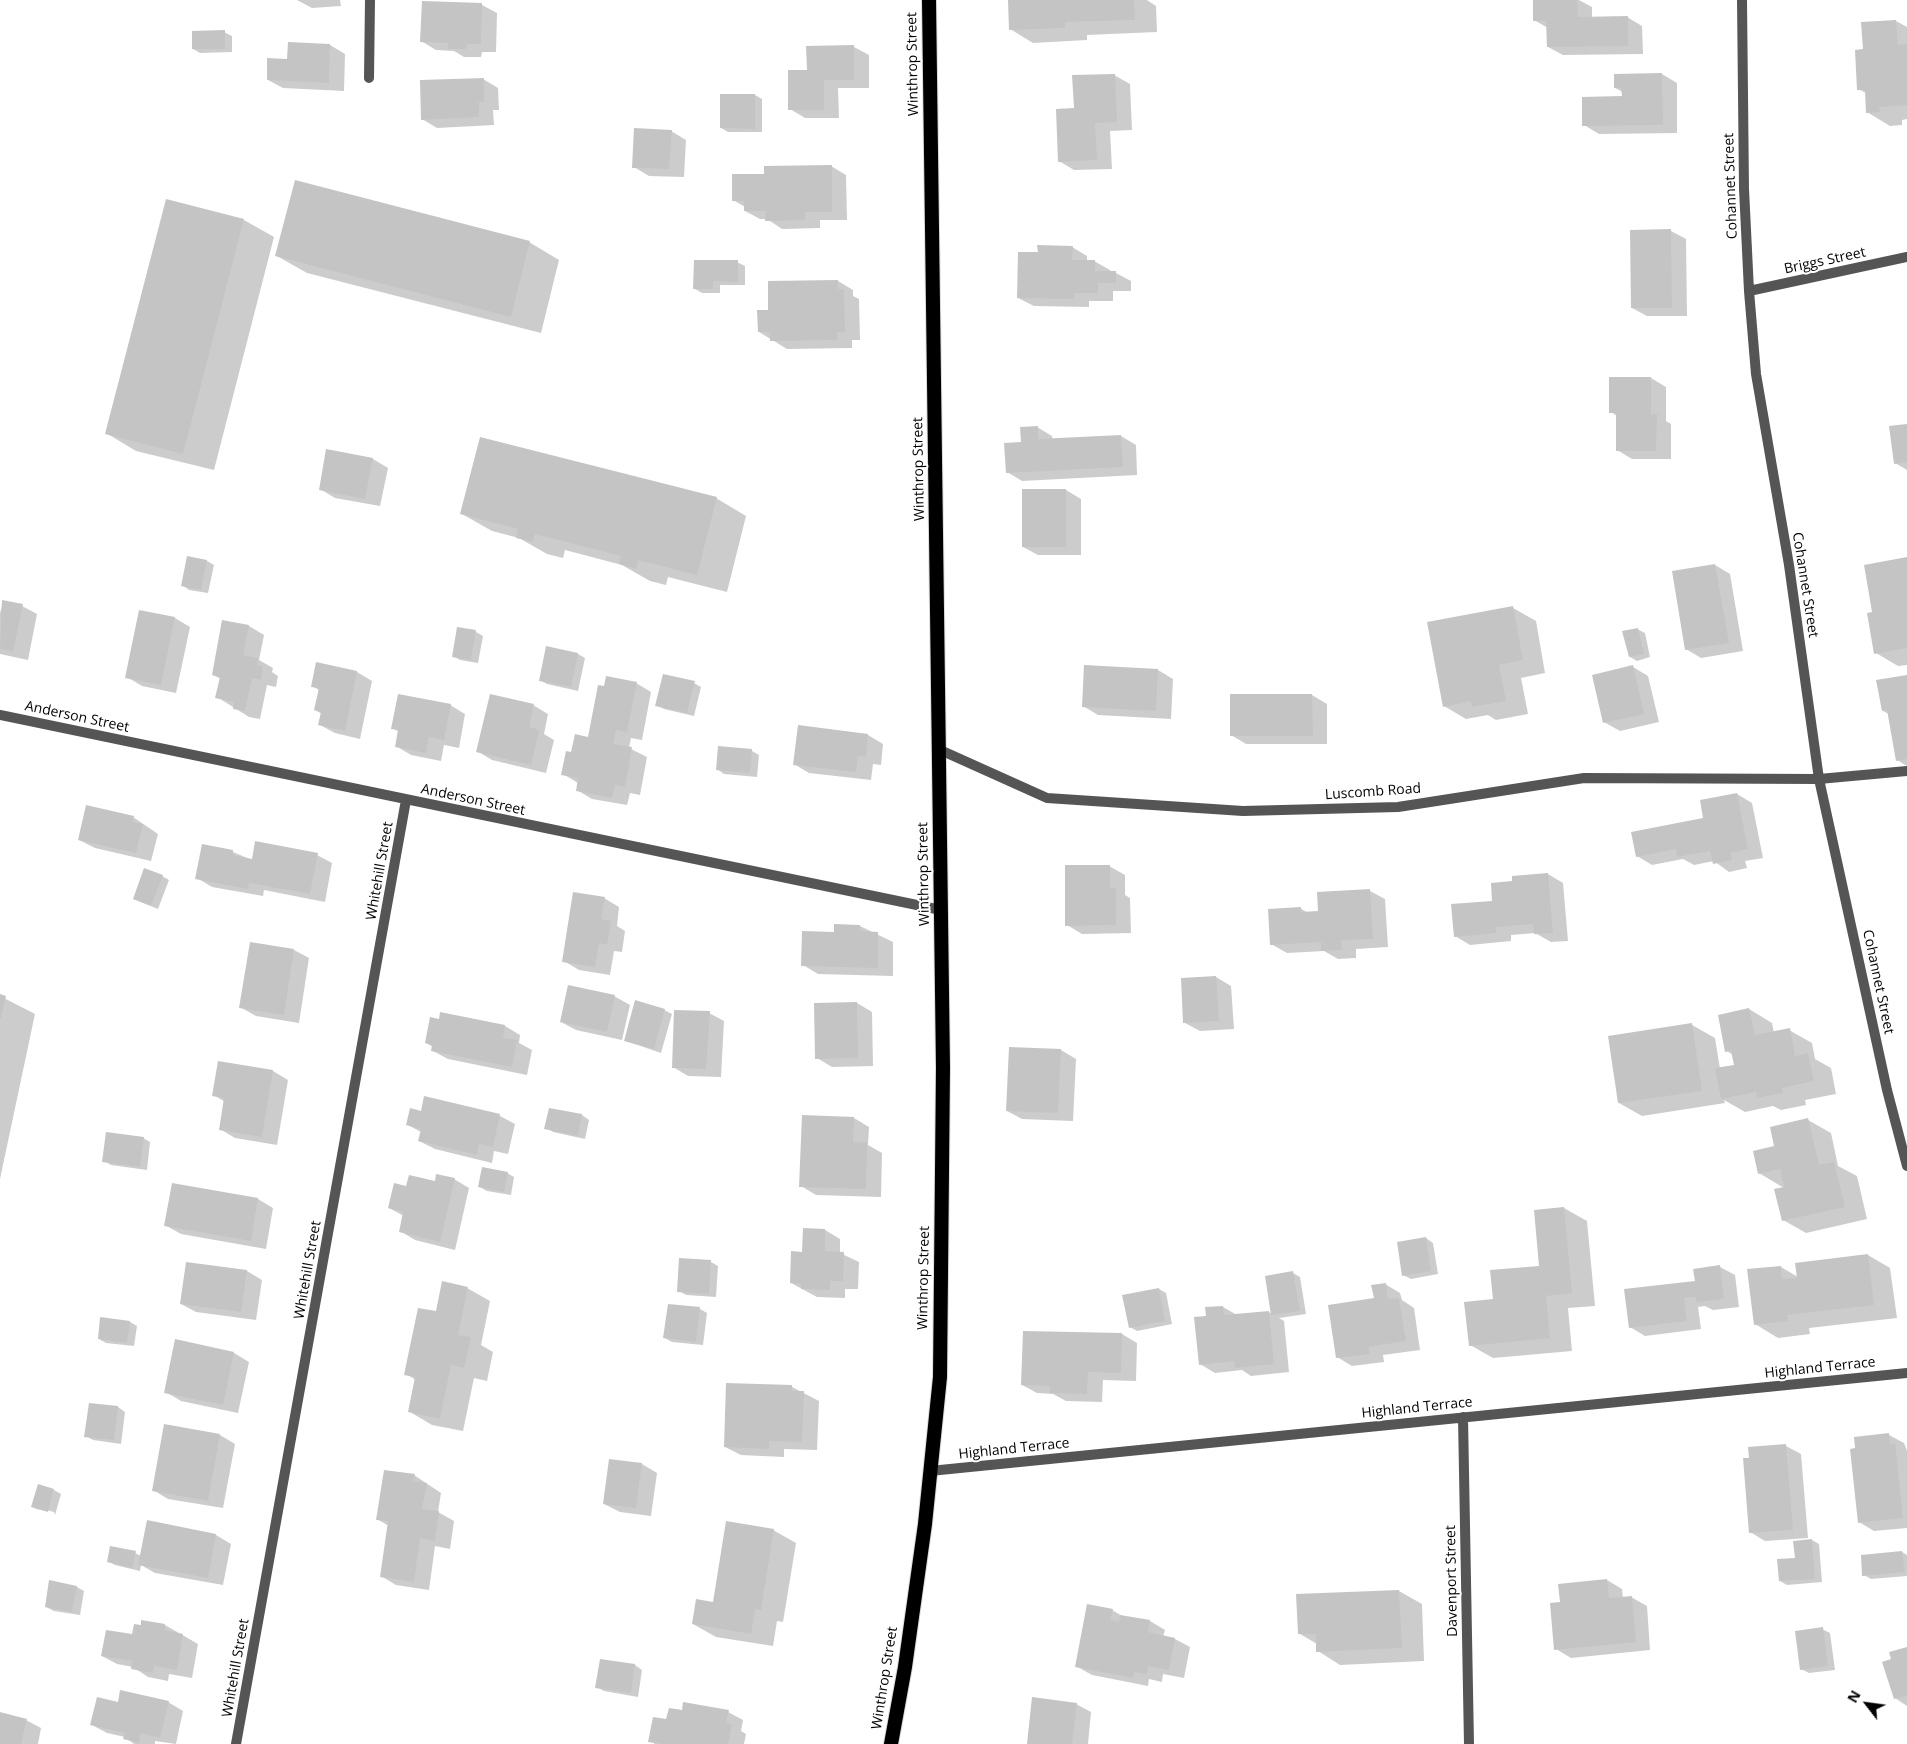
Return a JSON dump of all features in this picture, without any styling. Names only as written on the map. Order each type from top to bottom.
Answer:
[{"type":"highway","name":"Winthrop Street","points":[[891,1744],[904,1667],[930,1471],[940,1377],[943,1067],[929,0]]},
{"type":"street","points":[[369,78],[370,0]]},
{"type":"street","name":"Cohannet Street","points":[[1742,0],[1742,88],[1749,291],[1756,374],[1789,565],[1819,779],[1887,1090],[1907,1166]]},
{"type":"street","name":"Briggs Street","points":[[1749,291],[1907,257]]},
{"type":"street","name":"Anderson Street","points":[[0,715],[941,910]]},
{"type":"street","name":"Luscomb Road","points":[[938,749],[1047,798],[1243,811],[1398,807],[1584,778],[1819,779],[1907,771]]},
{"type":"street","name":"Whitehill Street","points":[[236,1744],[406,800]]},
{"type":"street","name":"Highland Terrace","points":[[930,1471],[1907,1373]]},
{"type":"street","name":"Davenport Street","points":[[1463,1417],[1469,1744]]},
{"type":"building","points":[[1008,0],[1134,0],[1135,20],[1065,22],[1065,28],[1009,30]]},
{"type":"building","points":[[1533,0],[1577,0],[1578,17],[1628,16],[1628,46],[1547,47],[1546,21],[1533,21]]},
{"type":"building","points":[[422,1],[482,3],[481,44],[467,44],[466,49],[448,49],[448,43],[420,42]]},
{"type":"building","points":[[1896,20],[1898,45],[1907,44],[1907,105],[1879,107],[1880,112],[1866,113],[1865,90],[1857,90],[1855,50],[1863,49],[1861,22]]},
{"type":"building","points":[[225,30],[225,49],[192,49],[192,31]]},
{"type":"building","points":[[288,42],[330,44],[329,83],[267,80],[267,58],[287,59]]},
{"type":"building","points":[[854,45],[854,80],[824,80],[824,110],[788,110],[788,70],[807,70],[806,46]]},
{"type":"building","points":[[1662,73],[1663,125],[1582,126],[1582,97],[1622,96],[1621,88],[1614,88],[1614,74]]},
{"type":"building","points":[[1115,74],[1117,122],[1095,123],[1097,160],[1058,162],[1056,109],[1074,108],[1072,75]]},
{"type":"building","points":[[484,78],[484,102],[479,102],[479,117],[421,120],[420,80]]},
{"type":"building","points":[[720,94],[755,94],[755,129],[720,128]]},
{"type":"building","points":[[634,128],[672,130],[669,169],[632,168]]},
{"type":"building","points":[[832,165],[832,212],[805,212],[805,220],[765,221],[766,211],[744,211],[744,201],[732,201],[732,174],[764,174],[764,166]]},
{"type":"building","points":[[295,180],[530,241],[511,317],[275,256]]},
{"type":"building","points":[[166,199],[244,219],[183,454],[105,434]]},
{"type":"building","points":[[1671,229],[1672,308],[1631,308],[1630,230]]},
{"type":"building","points":[[1037,245],[1073,246],[1072,260],[1095,260],[1095,271],[1116,271],[1116,283],[1098,283],[1098,293],[1074,293],[1074,299],[1017,298],[1018,252],[1038,252]]},
{"type":"building","points":[[694,260],[738,260],[738,282],[713,281],[713,289],[693,289]]},
{"type":"building","points":[[838,280],[838,289],[844,289],[845,332],[837,332],[837,340],[770,341],[770,332],[758,332],[757,310],[768,310],[768,281]]},
{"type":"building","points":[[1609,377],[1651,377],[1651,414],[1657,414],[1656,451],[1616,451],[1616,413],[1609,413]]},
{"type":"building","points":[[1907,424],[1907,462],[1894,464],[1889,426]]},
{"type":"building","points":[[1038,426],[1038,439],[1121,435],[1123,467],[1006,473],[1004,443],[1021,442],[1020,427]]},
{"type":"building","points":[[480,437],[717,497],[697,575],[638,560],[636,569],[619,564],[621,556],[535,534],[533,542],[516,538],[518,529],[460,514]]},
{"type":"building","points":[[326,449],[373,458],[365,499],[319,490]]},
{"type":"building","points":[[1022,489],[1066,489],[1066,547],[1022,547]]},
{"type":"building","points":[[187,556],[207,560],[201,590],[181,586]]},
{"type":"building","points":[[1907,557],[1907,648],[1874,654],[1867,613],[1872,612],[1864,565]]},
{"type":"building","points":[[1715,564],[1729,643],[1685,650],[1672,571]]},
{"type":"building","points":[[2,600],[23,604],[13,652],[0,649]]},
{"type":"building","points":[[1513,606],[1523,660],[1499,665],[1506,701],[1472,707],[1471,701],[1443,707],[1427,622]]},
{"type":"building","points":[[139,610],[175,617],[161,685],[125,678]]},
{"type":"building","points":[[222,620],[249,625],[243,655],[258,658],[257,665],[263,666],[261,680],[252,678],[245,711],[233,709],[234,702],[215,698],[220,677],[212,675]]},
{"type":"building","points":[[457,627],[476,630],[471,660],[452,657]]},
{"type":"building","points":[[1638,628],[1644,654],[1629,657],[1622,631]]},
{"type":"building","points":[[546,646],[578,653],[571,687],[539,681]]},
{"type":"building","points":[[316,662],[357,671],[345,731],[318,725],[321,712],[314,710],[319,688],[311,687]]},
{"type":"building","points":[[1084,665],[1158,669],[1156,711],[1082,707]]},
{"type":"building","points":[[1633,665],[1644,714],[1603,723],[1592,675]]},
{"type":"building","points":[[663,674],[695,681],[687,713],[655,706]]},
{"type":"building","points":[[1907,675],[1907,759],[1896,761],[1887,710],[1882,711],[1876,680]]},
{"type":"building","points":[[606,676],[637,682],[627,732],[616,730],[613,744],[632,747],[625,787],[615,785],[612,798],[576,791],[578,778],[561,775],[566,751],[571,752],[575,734],[588,737],[598,685],[604,686]]},
{"type":"building","points":[[398,694],[451,704],[444,740],[429,737],[426,753],[395,747],[398,730],[391,729]]},
{"type":"building","points":[[490,694],[534,704],[529,727],[539,730],[531,765],[476,752]]},
{"type":"building","points":[[1230,694],[1312,694],[1313,736],[1230,736]]},
{"type":"building","points":[[798,725],[868,734],[866,757],[858,756],[856,772],[793,765]]},
{"type":"building","points":[[718,746],[752,749],[750,773],[716,770]]},
{"type":"building","points":[[1737,793],[1748,849],[1731,853],[1732,860],[1713,864],[1710,851],[1677,857],[1676,849],[1636,857],[1631,832],[1703,818],[1700,800]]},
{"type":"building","points":[[86,805],[134,816],[132,822],[143,824],[136,853],[78,840]]},
{"type":"building","points":[[255,841],[318,853],[310,894],[249,883],[248,889],[195,879],[202,844],[233,850],[233,855],[252,859]]},
{"type":"building","points":[[1065,865],[1110,865],[1110,888],[1116,888],[1116,925],[1065,926]]},
{"type":"building","points":[[144,868],[163,875],[151,906],[133,899]]},
{"type":"building","points":[[1548,873],[1553,933],[1534,934],[1533,924],[1496,927],[1496,933],[1454,937],[1451,904],[1492,901],[1491,883],[1512,881],[1512,876]]},
{"type":"building","points":[[1370,889],[1373,939],[1341,940],[1342,950],[1321,951],[1321,942],[1270,945],[1268,909],[1301,907],[1301,912],[1318,911],[1317,892]]},
{"type":"building","points":[[573,892],[605,897],[601,919],[611,921],[607,945],[599,943],[595,967],[562,962]]},
{"type":"building","points":[[834,924],[860,925],[860,931],[878,932],[878,968],[801,966],[802,931],[834,932]]},
{"type":"building","points":[[250,942],[294,949],[284,1015],[239,1008]]},
{"type":"building","points":[[1216,976],[1219,1021],[1183,1023],[1181,978]]},
{"type":"building","points":[[568,985],[615,995],[607,1032],[560,1022]]},
{"type":"building","points":[[0,994],[6,996],[1,1018],[0,1018]]},
{"type":"building","points":[[635,1000],[665,1009],[654,1049],[624,1041]]},
{"type":"building","points":[[857,1002],[858,1058],[815,1059],[814,1003]]},
{"type":"building","points":[[1749,1008],[1755,1035],[1790,1028],[1795,1056],[1808,1053],[1814,1081],[1782,1088],[1783,1093],[1757,1098],[1756,1092],[1721,1099],[1715,1068],[1734,1065],[1731,1051],[1725,1052],[1718,1015]]},
{"type":"building","points":[[674,1010],[710,1011],[706,1069],[672,1068]]},
{"type":"building","points":[[440,1012],[505,1025],[503,1038],[517,1040],[512,1067],[431,1051],[432,1045],[425,1043],[430,1017],[439,1019]]},
{"type":"building","points":[[1692,1023],[1702,1091],[1618,1103],[1608,1036]]},
{"type":"building","points":[[1009,1047],[1061,1049],[1058,1113],[1006,1111]]},
{"type":"building","points":[[218,1061],[273,1070],[262,1137],[219,1130],[224,1098],[212,1096]]},
{"type":"building","points":[[424,1096],[500,1114],[493,1147],[479,1144],[477,1155],[418,1141],[421,1129],[406,1125],[410,1108],[421,1111]]},
{"type":"building","points":[[549,1108],[582,1114],[578,1136],[544,1129]]},
{"type":"building","points":[[802,1115],[854,1117],[853,1142],[867,1143],[866,1189],[799,1187]]},
{"type":"building","points":[[1808,1118],[1819,1165],[1834,1162],[1845,1207],[1782,1221],[1774,1189],[1784,1187],[1780,1169],[1758,1174],[1753,1151],[1774,1146],[1770,1127]]},
{"type":"building","points":[[106,1132],[144,1137],[140,1167],[102,1162]]},
{"type":"building","points":[[482,1167],[508,1172],[504,1192],[478,1187]]},
{"type":"building","points":[[436,1174],[455,1178],[440,1242],[399,1232],[403,1212],[388,1208],[394,1183],[406,1186],[409,1175],[435,1181]]},
{"type":"building","points":[[172,1183],[258,1198],[251,1241],[164,1226]]},
{"type":"building","points":[[1564,1207],[1572,1293],[1546,1296],[1550,1338],[1469,1346],[1464,1302],[1493,1299],[1490,1270],[1539,1266],[1534,1210]]},
{"type":"building","points":[[803,1228],[825,1229],[825,1251],[844,1252],[843,1281],[830,1281],[830,1290],[801,1289],[801,1284],[790,1283],[791,1251],[802,1252]]},
{"type":"building","points":[[1426,1237],[1431,1271],[1402,1276],[1397,1242]]},
{"type":"building","points":[[1868,1254],[1874,1305],[1787,1315],[1788,1321],[1754,1325],[1747,1269],[1781,1266],[1782,1279],[1797,1278],[1795,1263]]},
{"type":"building","points":[[679,1258],[711,1260],[709,1294],[677,1292]]},
{"type":"building","points":[[186,1262],[247,1270],[241,1312],[180,1304]]},
{"type":"building","points":[[1720,1265],[1724,1299],[1696,1302],[1696,1297],[1684,1298],[1687,1321],[1629,1328],[1624,1289],[1695,1281],[1693,1269]]},
{"type":"building","points":[[1293,1271],[1300,1311],[1271,1315],[1265,1276]]},
{"type":"building","points":[[442,1281],[468,1287],[458,1335],[471,1337],[464,1368],[451,1365],[440,1419],[408,1412],[415,1377],[404,1375],[418,1308],[436,1311]]},
{"type":"building","points":[[1386,1283],[1388,1299],[1399,1298],[1406,1341],[1368,1347],[1370,1354],[1336,1358],[1328,1305],[1374,1298],[1371,1285]]},
{"type":"building","points":[[1159,1288],[1165,1321],[1129,1328],[1122,1295]]},
{"type":"building","points":[[668,1304],[700,1307],[696,1342],[663,1338]]},
{"type":"building","points":[[1223,1306],[1224,1315],[1269,1311],[1274,1364],[1235,1368],[1234,1361],[1199,1365],[1194,1317],[1206,1316],[1205,1307]]},
{"type":"building","points":[[100,1317],[130,1321],[127,1343],[98,1339]]},
{"type":"building","points":[[1023,1331],[1122,1333],[1121,1373],[1088,1372],[1087,1394],[1050,1393],[1050,1386],[1021,1385]]},
{"type":"building","points":[[175,1339],[234,1352],[223,1405],[164,1393]]},
{"type":"building","points":[[726,1383],[792,1385],[792,1391],[804,1391],[802,1442],[769,1441],[769,1449],[724,1447]]},
{"type":"building","points":[[89,1403],[118,1406],[114,1440],[84,1437]]},
{"type":"building","points":[[164,1424],[220,1434],[208,1501],[152,1491]]},
{"type":"building","points":[[1889,1433],[1890,1444],[1895,1443],[1903,1518],[1858,1523],[1850,1449],[1855,1448],[1854,1437]]},
{"type":"building","points":[[1786,1444],[1793,1530],[1749,1533],[1743,1458],[1749,1458],[1748,1447]]},
{"type":"building","points":[[609,1459],[642,1463],[636,1508],[603,1504]]},
{"type":"building","points":[[384,1470],[415,1474],[413,1481],[427,1483],[422,1509],[439,1511],[435,1541],[420,1538],[414,1582],[380,1577],[388,1521],[376,1520]]},
{"type":"building","points":[[38,1484],[54,1489],[48,1512],[31,1507]]},
{"type":"building","points":[[147,1520],[216,1534],[208,1578],[138,1565]]},
{"type":"building","points":[[726,1521],[774,1529],[761,1610],[755,1609],[751,1634],[692,1624],[696,1599],[713,1602]]},
{"type":"building","points":[[1812,1539],[1815,1579],[1779,1581],[1777,1559],[1795,1558],[1793,1541]]},
{"type":"building","points":[[110,1546],[136,1551],[132,1568],[107,1562]]},
{"type":"building","points":[[1902,1551],[1905,1572],[1862,1576],[1861,1555]]},
{"type":"building","points":[[1607,1579],[1609,1598],[1632,1596],[1636,1642],[1554,1650],[1550,1603],[1560,1602],[1558,1584]]},
{"type":"building","points":[[49,1580],[77,1586],[72,1612],[45,1607]]},
{"type":"building","points":[[1399,1590],[1402,1648],[1316,1652],[1316,1634],[1298,1634],[1296,1594]]},
{"type":"building","points":[[1087,1604],[1113,1609],[1110,1620],[1119,1622],[1120,1615],[1150,1620],[1148,1632],[1175,1638],[1169,1670],[1148,1666],[1147,1674],[1134,1672],[1133,1678],[1075,1667]]},
{"type":"building","points":[[141,1620],[165,1624],[165,1630],[183,1634],[177,1670],[154,1666],[153,1673],[131,1669],[132,1661],[101,1656],[106,1630],[132,1634],[134,1624],[141,1625]]},
{"type":"building","points":[[1823,1627],[1828,1666],[1800,1670],[1795,1631]]},
{"type":"building","points":[[1907,1647],[1907,1696],[1894,1699],[1882,1662],[1891,1659],[1889,1652]]},
{"type":"building","points":[[600,1659],[635,1664],[631,1693],[595,1688]]},
{"type":"building","points":[[120,1690],[169,1701],[160,1738],[140,1733],[139,1743],[123,1739],[125,1733],[90,1725],[97,1697],[118,1702]]},
{"type":"building","points":[[1032,1697],[1077,1703],[1072,1744],[1027,1744]]},
{"type":"building","points":[[683,1702],[729,1710],[726,1723],[732,1724],[728,1744],[662,1744],[648,1742],[653,1717],[666,1719],[669,1708],[682,1710]]},
{"type":"building","points":[[0,1712],[27,1719],[21,1744],[0,1744]]}]
